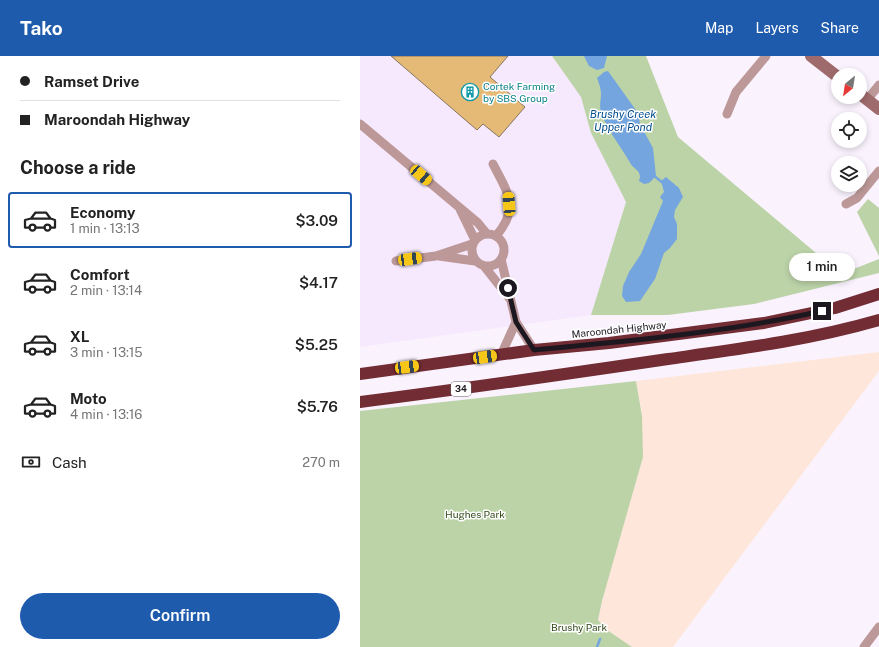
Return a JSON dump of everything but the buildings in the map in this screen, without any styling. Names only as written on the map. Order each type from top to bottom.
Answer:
[{"type":"highway","name":"Maroondah Highway","points":[[360,374],[534,350],[609,343],[764,323],[835,308],[879,294]]},
{"type":"highway","name":"34","points":[[360,402],[562,375],[773,344],[853,328],[879,320]]},
{"type":"main road","points":[[811,56],[831,72]]},
{"type":"main road","points":[[867,99],[879,109]]},
{"type":"street","points":[[727,114],[736,92],[766,56]]},
{"type":"street","points":[[867,95],[879,85]]},
{"type":"street","points":[[360,124],[492,235],[500,240],[504,250],[501,259],[493,266],[484,266]]},
{"type":"street","points":[[396,261],[436,256],[492,235],[506,224],[510,213],[509,194],[493,164]]},
{"type":"street","points":[[846,204],[857,198],[879,171]]},
{"type":"street","points":[[458,206],[474,242],[472,253],[475,261]]},
{"type":"street","points":[[436,256],[475,261],[484,266],[512,302]]},
{"type":"street","points":[[501,259],[516,322],[534,350]]},
{"type":"street","points":[[501,355],[516,322]]},
{"type":"street","points":[[864,647],[879,627]]},
{"type":"shaded area","points":[[360,56],[552,56],[582,97],[591,133],[626,202],[591,315],[360,347]]},
{"type":"shaded area","points":[[879,352],[879,371],[673,647],[632,647],[607,630],[598,620],[642,416],[636,381]]},
{"type":"green space","points":[[552,56],[646,56],[678,137],[841,274],[879,259],[879,273],[754,304],[668,315],[591,315],[626,202],[591,133],[581,97]]},
{"type":"green space","points":[[868,199],[879,208],[879,256],[857,212]]},
{"type":"green space","name":"Hughes Park","points":[[636,381],[642,416],[643,457],[602,601],[598,620],[607,630],[632,647],[360,647],[360,411]]},
{"type":"water","points":[[584,56],[607,56],[604,68],[597,70],[589,66]]},
{"type":"water","name":"Brushy Creek Upper Pond","points":[[608,71],[638,113],[640,124],[653,148],[656,176],[649,183],[644,184],[639,181],[639,172],[625,155],[601,112],[601,92],[597,78],[604,72]]},
{"type":"water","points":[[666,177],[679,188],[683,197],[675,210],[674,217],[677,224],[677,239],[664,253],[655,279],[640,301],[626,302],[622,296],[623,286],[629,272],[641,254],[663,201],[660,197],[664,192],[661,181]]},
{"type":"waterway","points":[[653,175],[663,183]]},
{"type":"waterway","points":[[597,647],[600,639]]},
{"type":"place","name":"Cortek Farming by SBS Group","points":[[470,92]]},
{"type":"route","points":[[508,288],[516,322],[534,350],[699,332],[764,323],[822,311]]},
{"type":"park label","name":"Brushy Park","points":[[579,627]]}]
